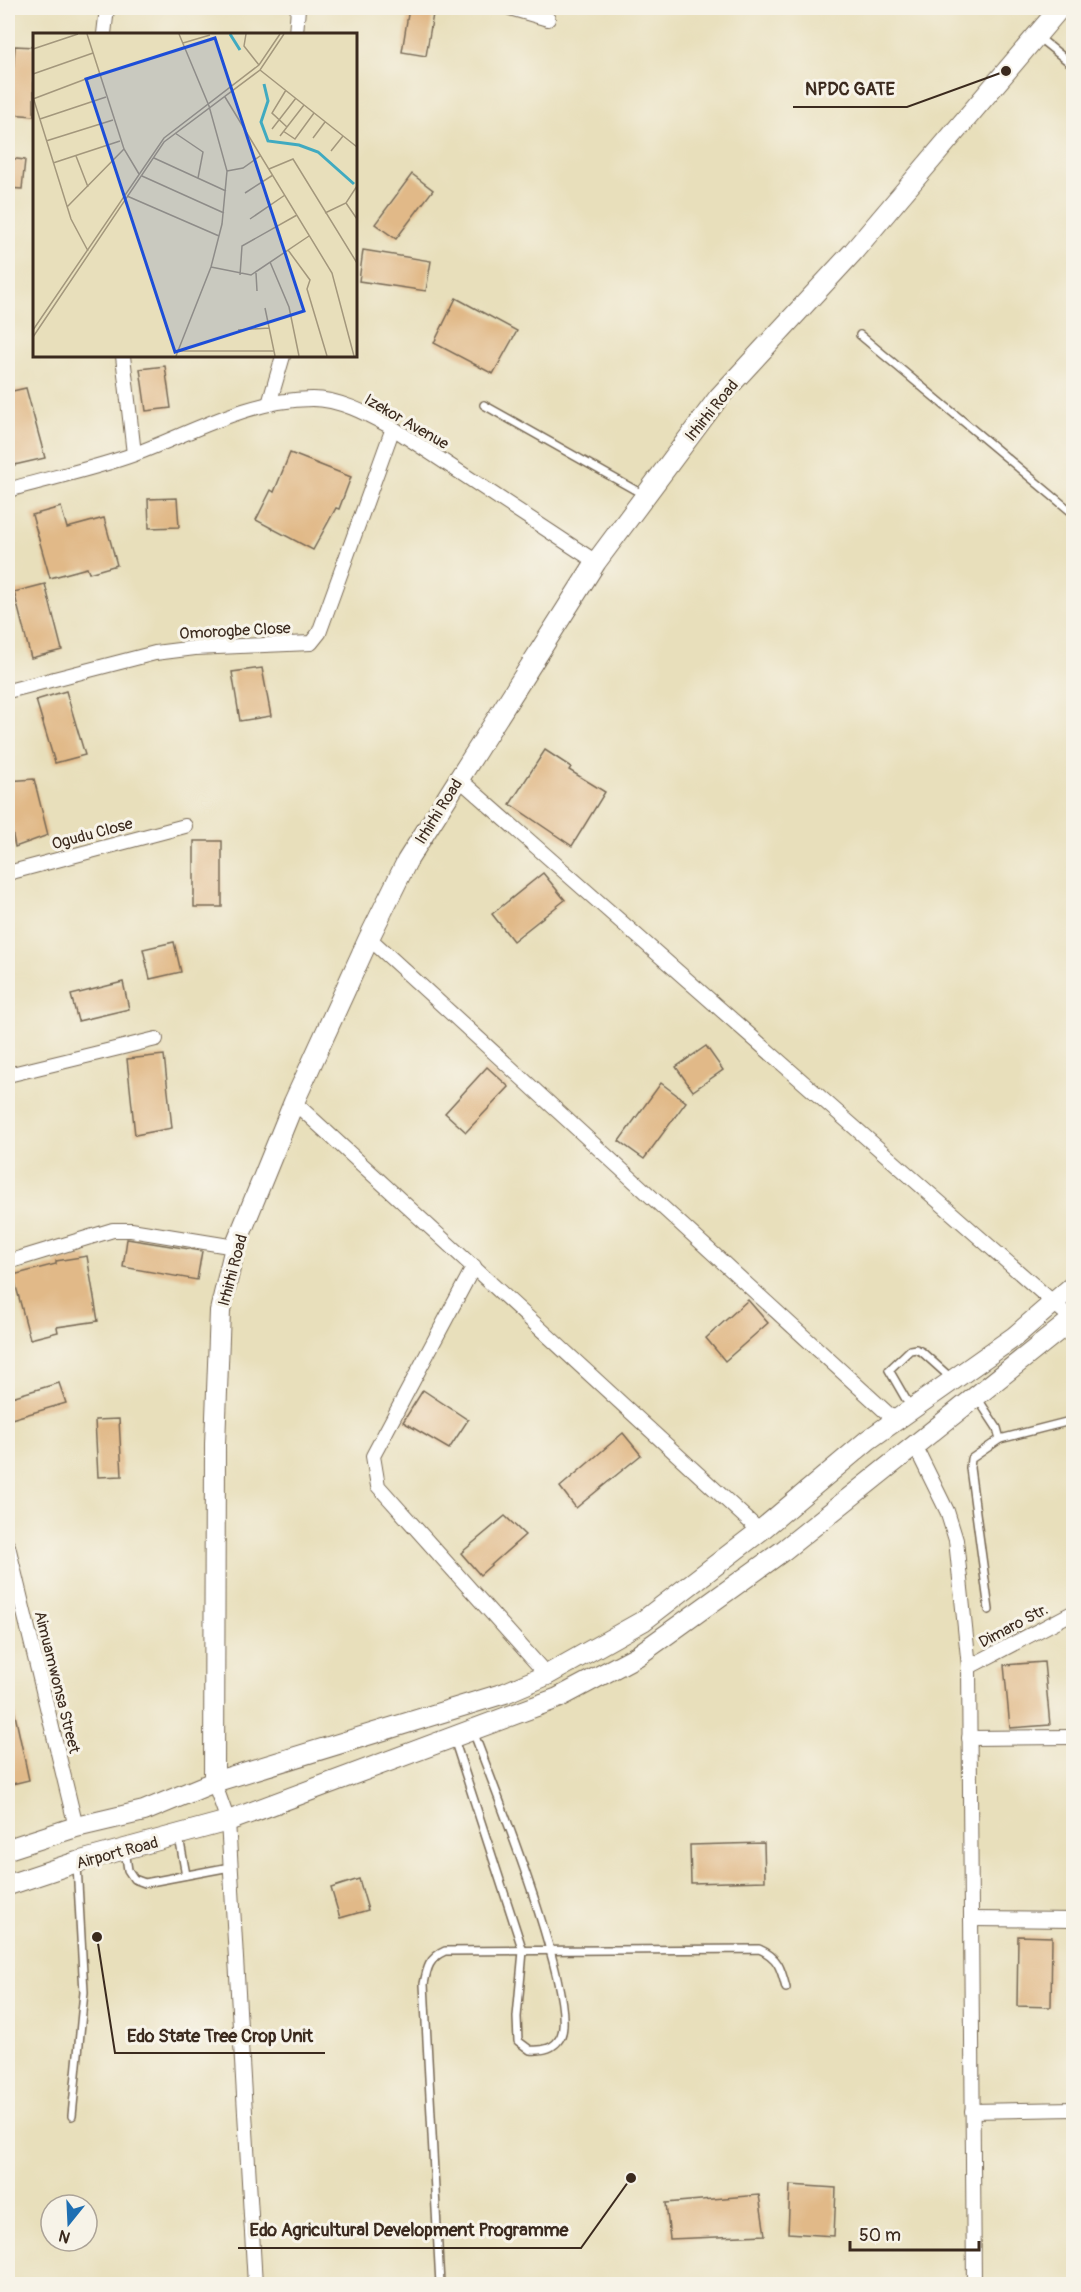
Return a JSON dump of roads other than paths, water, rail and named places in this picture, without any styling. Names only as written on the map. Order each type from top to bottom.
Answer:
[{"type":"main road","name":"Irhirhi Road","points":[[213,1782],[216,1367],[220,1311],[235,1247],[294,1102],[369,938],[407,861],[458,778],[596,562],[645,496],[719,397],[854,252],[1060,8]]},
{"type":"main road","name":"Airport Road","points":[[8,1849],[76,1827],[144,1811],[213,1782],[505,1693],[547,1675],[643,1621],[760,1531],[868,1440],[905,1417],[1014,1337],[1074,1285]]},
{"type":"main road","name":"Airport Road","points":[[8,1885],[77,1862],[228,1821],[558,1698],[637,1656],[784,1550],[1073,1319]]},
{"type":"street","points":[[104,33],[107,8]]},
{"type":"street","points":[[296,33],[298,8]]},
{"type":"street","points":[[510,8],[548,19]]},
{"type":"street","points":[[123,357],[134,454]]},
{"type":"street","points":[[269,404],[283,357]]},
{"type":"street","name":"Izekor Avenue","points":[[8,489],[134,454],[197,427],[269,404],[314,399],[358,409],[393,428],[596,562]]},
{"type":"street","name":"Omorogbe Close","points":[[8,691],[155,653],[195,648],[311,643],[319,633],[393,428]]},
{"type":"street","points":[[458,778],[1051,1303],[1073,1319]]},
{"type":"street","name":"Ogudu Close","points":[[8,873],[185,826]]},
{"type":"street","points":[[369,938],[905,1417]]},
{"type":"street","points":[[8,1075],[156,1039]]},
{"type":"street","points":[[294,1102],[760,1531]]},
{"type":"street","points":[[8,1262],[113,1230],[131,1230],[235,1247]]},
{"type":"street","points":[[474,1266],[373,1456],[378,1486],[547,1675]]},
{"type":"street","points":[[915,1446],[947,1510],[956,1540],[969,1667],[974,2284]]},
{"type":"street","name":"Aimuamwonsa Street","points":[[8,1546],[76,1827]]},
{"type":"street","name":"Dimaro Str.","points":[[969,1667],[1074,1612]]},
{"type":"street","points":[[969,1738],[1074,1737]]},
{"type":"street","points":[[213,1782],[228,1821],[255,2284]]},
{"type":"street","points":[[971,1919],[1074,1920]]},
{"type":"street","points":[[972,2111],[1074,2109]]},
{"type":"lane","points":[[1036,36],[1074,66]]},
{"type":"lane","points":[[860,335],[1074,514]]},
{"type":"lane","points":[[484,405],[645,496]]},
{"type":"lane","points":[[905,1417],[889,1370],[910,1350],[916,1349],[922,1352],[954,1381]]},
{"type":"lane","points":[[976,1396],[997,1428],[1000,1438]]},
{"type":"lane","points":[[989,1610],[970,1468],[971,1459],[994,1446],[1000,1438],[1074,1420]]},
{"type":"lane","points":[[453,1737],[523,1951],[517,2034],[523,2047],[539,2050],[556,2043],[563,2025],[551,1950],[473,1729]]},
{"type":"lane","points":[[178,1835],[186,1875]]},
{"type":"lane","points":[[125,1850],[128,1870],[134,1880],[145,1883],[230,1867]]},
{"type":"lane","points":[[72,2116],[84,1992],[77,1862]]},
{"type":"lane","points":[[440,2284],[424,1984],[427,1968],[434,1956],[445,1951],[759,1949],[771,1954],[780,1964],[786,1988]]},
{"type":"place","name":"NPDC GATE","points":[[1006,71]]},
{"type":"place","name":"Edo State Tree Crop Unit","points":[[97,1937]]},
{"type":"place","name":"Edo Agricultural Development Programme","points":[[631,2178]]}]
